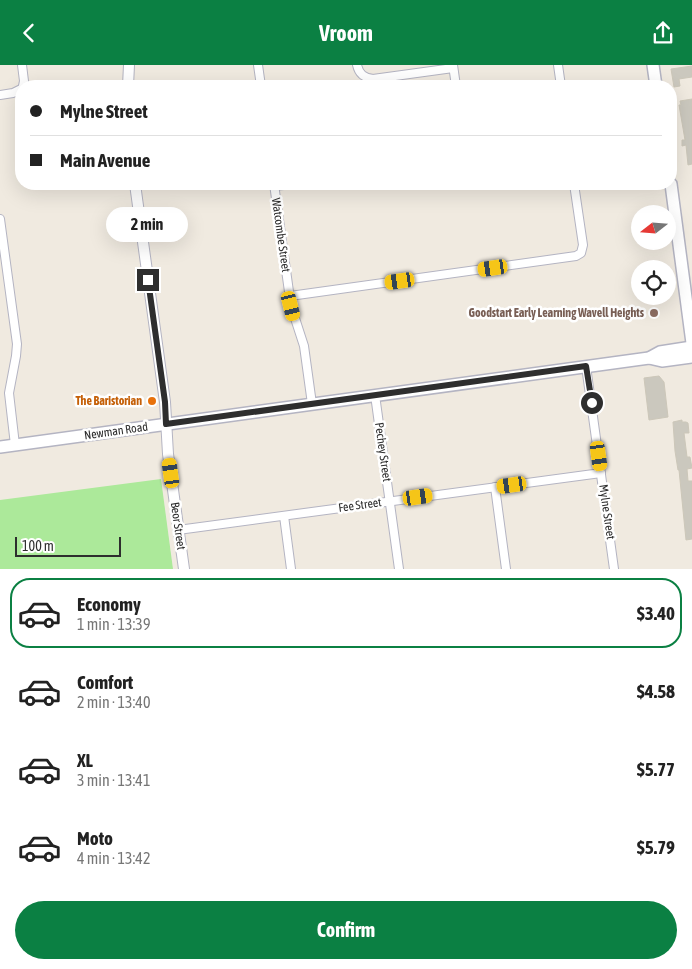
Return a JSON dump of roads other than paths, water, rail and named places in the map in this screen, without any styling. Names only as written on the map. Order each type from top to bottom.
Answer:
[{"type":"main road","points":[[654,65],[655,80]]},
{"type":"main road","points":[[672,190],[692,343]]},
{"type":"main road","name":"Newman Road","points":[[649,358],[660,352],[692,347]]},
{"type":"main road","name":"Newman Road","points":[[0,447],[586,366],[649,358],[662,361],[692,357]]},
{"type":"street","points":[[22,65],[24,80]]},
{"type":"street","points":[[128,80],[129,65]]},
{"type":"street","points":[[258,65],[260,80]]},
{"type":"street","points":[[357,65],[361,75],[373,79],[453,66],[455,80]]},
{"type":"street","points":[[558,65],[560,80]]},
{"type":"street","points":[[0,95],[15,92]]},
{"type":"street","name":"Beor Street","points":[[136,190],[165,402],[168,453],[184,569]]},
{"type":"street","name":"Watcombe Street","points":[[275,190],[290,296],[294,317],[304,347],[312,404]]},
{"type":"street","points":[[290,296],[576,256],[581,253],[582,241],[575,190]]},
{"type":"street","points":[[0,219],[17,344],[9,393],[15,445]]},
{"type":"street","name":"Mylne Street","points":[[586,366],[614,569]]},
{"type":"street","name":"Pechey Street","points":[[375,395],[399,569]]},
{"type":"street","name":"Fee Street","points":[[178,530],[602,473]]},
{"type":"street","points":[[494,487],[506,569]]},
{"type":"street","points":[[284,516],[292,569]]},
{"type":"place","name":"Goodstart Early Learning Wavell Heights","points":[[654,313]]},
{"type":"place","name":"The Baristorian","points":[[152,401]]}]
